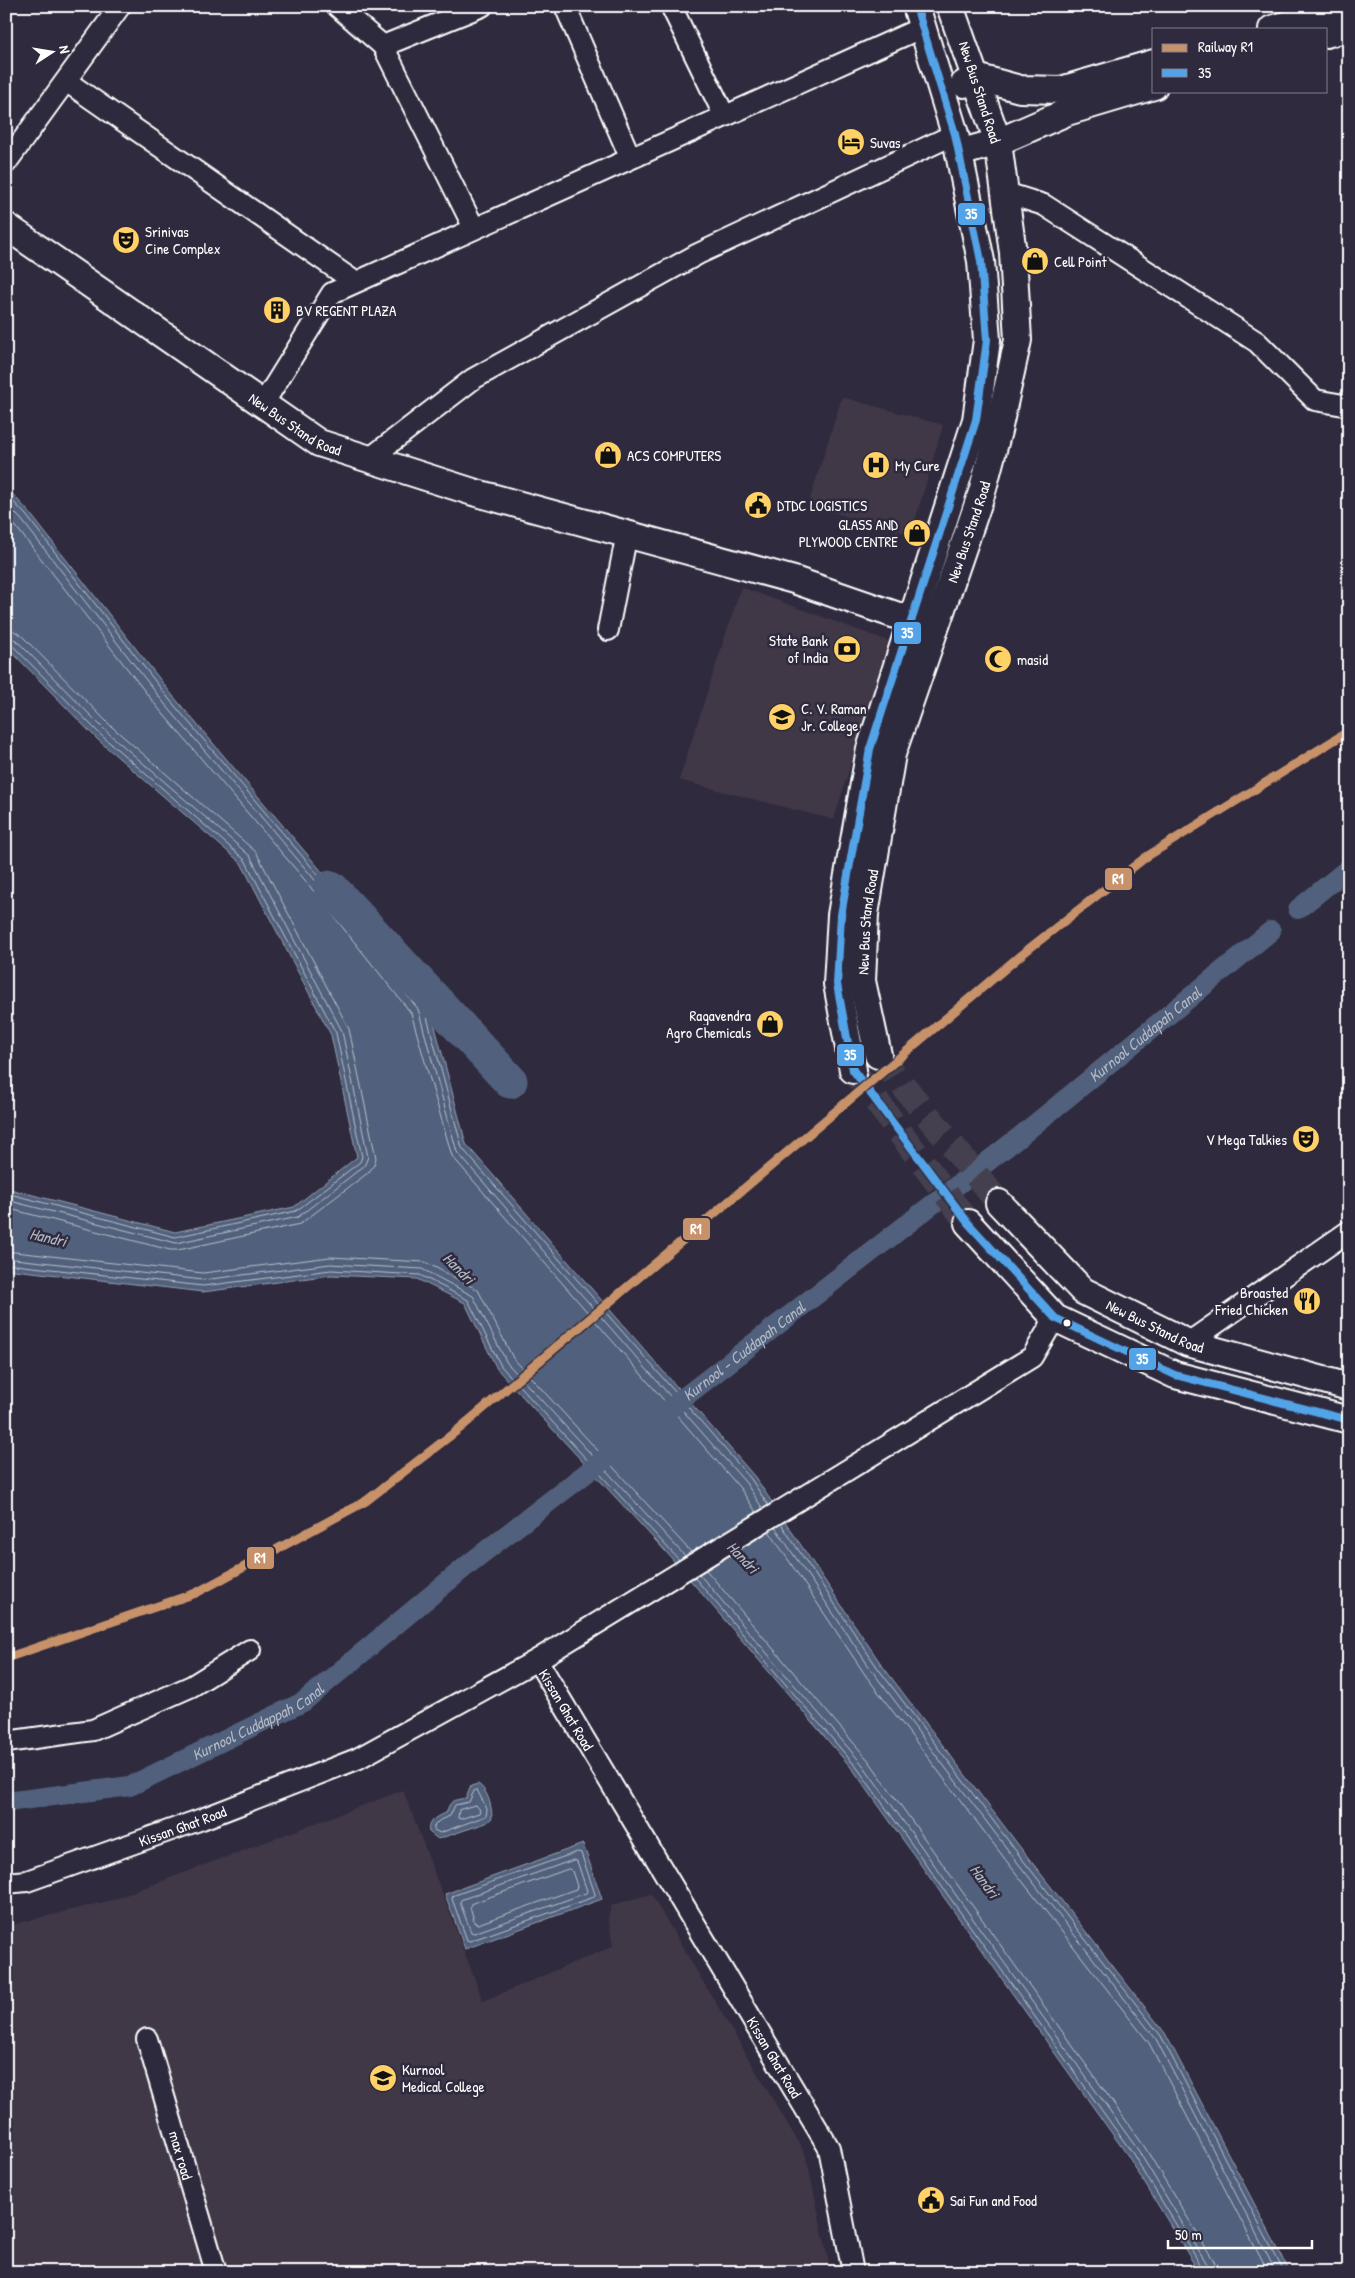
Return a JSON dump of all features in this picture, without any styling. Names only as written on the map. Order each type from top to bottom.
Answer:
[{"type":"main road","name":"New Bus Stand Road","points":[[878,1055],[862,981],[865,914],[892,754],[982,492],[998,431],[1018,340],[1013,253],[1003,192],[998,142],[950,6]]},
{"type":"main road","points":[[1275,28],[1349,6]]},
{"type":"main road","name":"New Bus Stand Road","points":[[853,1070],[837,984],[842,915],[870,749],[976,420],[988,340],[981,260],[957,144],[920,16]]},
{"type":"main road","points":[[1328,33],[1349,28]]},
{"type":"main road","points":[[943,94],[976,77],[1020,88],[1061,90],[1152,64]]},
{"type":"main road","points":[[957,144],[998,142],[1067,112],[1152,87]]},
{"type":"main road","name":"New Bus Stand Road","points":[[6,226],[319,443],[473,492],[794,580],[910,620]]},
{"type":"main road","name":"New Bus Stand Road","points":[[999,1203],[1083,1290],[1188,1343],[1349,1387]]},
{"type":"main road","points":[[968,1223],[1055,1318],[1175,1375],[1349,1420]]},
{"type":"street","points":[[6,163],[120,6]]},
{"type":"street","points":[[337,6],[383,46],[474,228]]},
{"type":"street","points":[[383,46],[482,6]]},
{"type":"street","points":[[565,6],[630,157]]},
{"type":"street","points":[[671,6],[724,115]]},
{"type":"street","points":[[263,404],[332,293],[724,115],[920,16]]},
{"type":"street","points":[[66,81],[355,282]]},
{"type":"street","points":[[369,459],[473,379],[698,254],[957,144]]},
{"type":"street","points":[[1003,192],[1044,205],[1257,342],[1315,400],[1349,406]]},
{"type":"street","points":[[608,630],[628,533]]},
{"type":"street","points":[[910,620],[934,633]]},
{"type":"street","points":[[1188,1343],[1349,1231]]},
{"type":"street","points":[[537,1660],[1032,1357],[1055,1318]]},
{"type":"street","points":[[6,1742],[93,1730],[192,1686],[250,1650]]},
{"type":"street","name":"Kissan Ghat Road","points":[[6,1883],[27,1881],[202,1819],[357,1758],[537,1660],[828,2148],[853,2272]]},
{"type":"street","name":"max road","points":[[147,2038],[216,2272]]},
{"type":"shaded area","name":"My Cure","points":[[842,397],[943,425],[911,535],[808,505]]},
{"type":"shaded area","name":"C. V. Raman Jr. College","points":[[741,587],[888,641],[834,820],[679,780]]},
{"type":"shaded area","name":"Kurnool Medical College","points":[[403,1790],[483,2001],[613,1946],[608,1917],[612,1905],[651,1894],[806,2155],[831,2272],[6,2272],[6,1926],[112,1900]]},
{"type":"water","name":"Handri","points":[[6,487],[29,512],[173,696],[318,867],[429,1004],[466,1144],[755,1477],[881,1664],[1023,1851],[1165,2033],[1290,2272],[1199,2272],[1128,2156],[854,1771],[667,1553],[497,1369],[465,1303],[417,1279],[331,1275],[203,1292],[6,1269],[6,1188],[175,1232],[294,1207],[357,1157],[331,1035],[241,863],[98,740],[6,646]]},
{"type":"water","points":[[478,1784],[489,1799],[492,1818],[486,1823],[438,1839],[429,1832],[429,1825],[434,1819],[447,1812],[449,1805],[453,1801],[466,1798],[471,1786]]},
{"type":"water","points":[[583,1844],[602,1899],[465,1949],[445,1894]]},
{"type":"waterway","name":"Kurnool Cuddapah Canal","points":[[1298,909],[1349,868]]},
{"type":"waterway","points":[[331,888],[510,1081]]},
{"type":"waterway","name":"Kurnool - Cuddapah Canal","points":[[664,1413],[1018,1138],[1271,931]]},
{"type":"waterway","name":"Kurnool Cuddappah Canal","points":[[6,1802],[130,1786],[303,1702],[470,1563],[611,1454]]},
{"type":"tunnel","points":[[878,1055],[999,1203]]},
{"type":"tunnel","points":[[853,1070],[968,1223]]},
{"type":"rail line","name":"R1","points":[[6,1658],[196,1593],[366,1501],[459,1429],[1021,955],[1146,857],[1349,731]]},
{"type":"transit line","name":"35","points":[[916,6],[955,134],[981,261],[987,340],[976,420],[870,749],[841,915],[837,984],[853,1070],[968,1223],[1055,1318],[1175,1375],[1349,1420]]},
{"type":"place","name":"Suvas","points":[[851,142]]},
{"type":"place","name":"Srinivas Cine Complex","points":[[126,240]]},
{"type":"place","name":"Cell Point","points":[[1035,261]]},
{"type":"place","name":"BV REGENT PLAZA","points":[[277,310]]},
{"type":"place","name":"ACS COMPUTERS","points":[[608,455]]},
{"type":"place","name":"My Cure","points":[[876,465]]},
{"type":"place","name":"DTDC LOGISTICS","points":[[758,505]]},
{"type":"place","name":"GLASS AND PLYWOOD CENTRE","points":[[917,533]]},
{"type":"place","name":"State Bank of India","points":[[847,649]]},
{"type":"place","name":"masid","points":[[998,659]]},
{"type":"place","name":"C. V. Raman Jr. College","points":[[782,717]]},
{"type":"place","name":"Ragavendra Agro Chemicals","points":[[770,1024]]},
{"type":"place","name":"V Mega Talkies","points":[[1306,1139]]},
{"type":"place","name":"Broasted Fried Chicken","points":[[1307,1301]]},
{"type":"place","name":"Kurnool Medical College","points":[[383,2078]]},
{"type":"place","name":"Sai Fun and Food","points":[[931,2200]]}]
